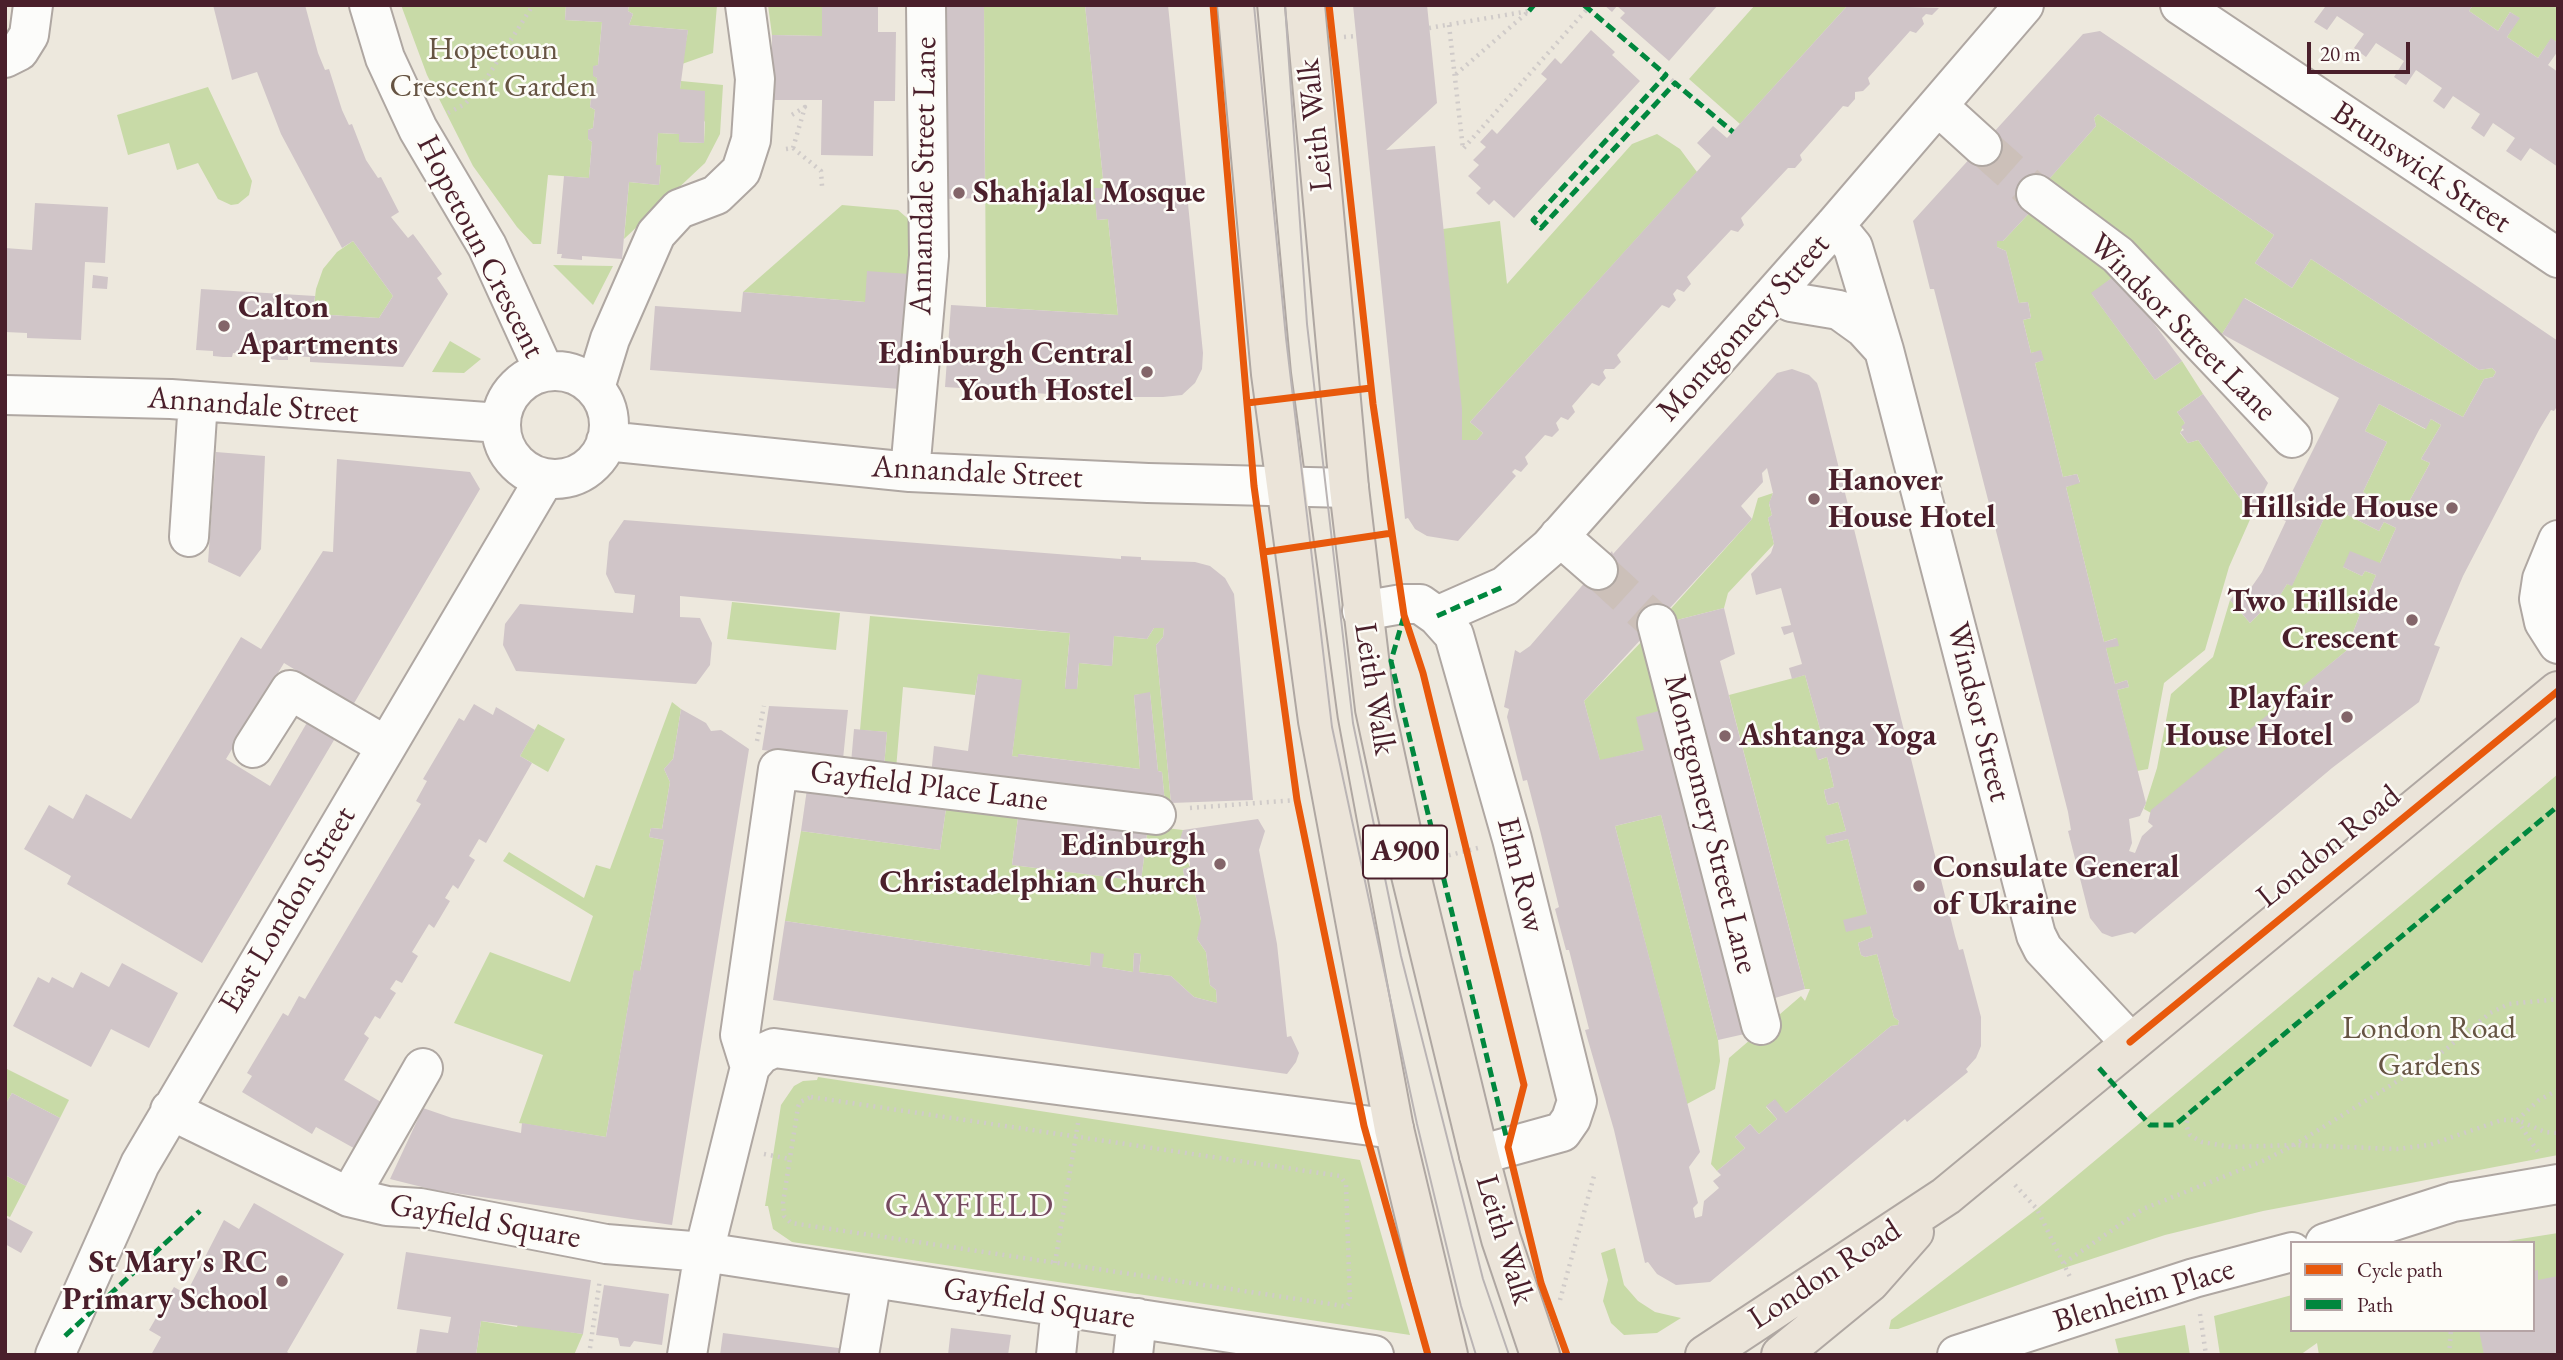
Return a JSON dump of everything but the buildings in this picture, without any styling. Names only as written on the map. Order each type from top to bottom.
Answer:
[{"type":"main road","name":"Leith Walk","points":[[1237,5],[1270,360],[1285,486],[1330,798],[1395,1129],[1448,1355]]},
{"type":"main road","name":"Leith Walk","points":[[1305,5],[1349,488],[1362,611],[1380,734],[1409,867],[1479,1155],[1502,1239],[1540,1355]]},
{"type":"main road","name":"London Road","points":[[1705,1355],[1946,1196],[2558,691]]},
{"type":"main road","name":"London Road","points":[[1779,1355],[1870,1282],[1946,1196]]},
{"type":"street","points":[[5,58],[19,51],[29,36],[33,5]]},
{"type":"street","name":"Hopetoun Crescent","points":[[369,5],[385,58],[418,129],[487,246],[544,371]]},
{"type":"street","points":[[595,388],[610,339],[656,234],[679,209],[716,195],[741,172],[751,140],[755,79],[745,5]]},
{"type":"street","name":"Annandale Street Lane","points":[[910,472],[929,256],[926,5]]},
{"type":"street","name":"Montgomery Street","points":[[1437,616],[1505,586],[1559,536],[1835,225],[2024,5]]},
{"type":"street","name":"Brunswick Street","points":[[2180,5],[2558,258]]},
{"type":"street","points":[[1938,106],[1982,146]]},
{"type":"street","name":"Windsor Street Lane","points":[[2036,194],[2118,255],[2292,438]]},
{"type":"street","name":"Windsor Street","points":[[1835,225],[1853,247],[1884,350],[2036,935],[2043,949],[2130,1042]]},
{"type":"street","name":"Windsor Street","points":[[1775,293],[1791,302],[1839,310],[1864,328],[1884,350]]},
{"type":"street","points":[[544,371],[576,374],[595,388],[607,410],[609,428],[606,442],[595,461],[583,471],[565,478],[545,478],[533,474],[514,461],[505,447],[500,423],[502,412],[513,390],[530,376],[544,371]]},
{"type":"street","name":"Annandale Street","points":[[5,395],[198,401],[500,423]]},
{"type":"street","points":[[189,537],[198,401]]},
{"type":"street","name":"Annandale Street","points":[[606,442],[910,472],[1349,488]]},
{"type":"street","name":"East London Street","points":[[55,1355],[83,1297],[121,1202],[170,1110],[545,478]]},
{"type":"street","points":[[1559,536],[1598,570]]},
{"type":"street","points":[[2558,540],[2542,579],[2539,599],[2544,622],[2558,644]]},
{"type":"street","points":[[1362,611],[1402,604],[1420,604],[1437,616]]},
{"type":"street","name":"Elm Row","points":[[1437,616],[1454,635],[1512,839],[1577,1101],[1571,1119],[1562,1132],[1479,1155]]},
{"type":"street","name":"Montgomery Street Lane","points":[[1657,624],[1761,1025]]},
{"type":"street","points":[[253,748],[290,690],[386,746]]},
{"type":"street","points":[[750,1067],[740,1035],[767,756]]},
{"type":"street","name":"Gayfield Place Lane","points":[[767,756],[1156,815]]},
{"type":"street","points":[[687,1355],[704,1252],[750,1067],[761,1054],[774,1048],[1395,1129]]},
{"type":"street","name":"Gayfield Square","points":[[349,1197],[424,1068]]},
{"type":"street","name":"Gayfield Square","points":[[170,1110],[349,1197],[606,1244],[704,1252],[1053,1306],[1135,1336],[1373,1355]]},
{"type":"street","points":[[2331,1241],[2551,1173]]},
{"type":"street","name":"Blenheim Place","points":[[1957,1355],[2194,1278],[2290,1253]]},
{"type":"street","points":[[859,1355],[872,1279]]},
{"type":"street","points":[[1053,1306],[1056,1355]]},
{"type":"street","points":[[1751,1325],[1779,1355]]},
{"type":"path","points":[[418,129],[465,104],[519,30],[533,5]]},
{"type":"path","points":[[1449,25],[1463,149],[1588,8]]},
{"type":"path","points":[[1429,27],[1529,11],[1454,76]]},
{"type":"path","points":[[1666,75],[1675,83]]},
{"type":"path","points":[[793,148],[821,171],[822,186]]},
{"type":"path","points":[[764,706],[767,756]]},
{"type":"path","points":[[1156,815],[1170,808],[1222,807],[1330,798]]},
{"type":"path","points":[[1464,838],[1470,864]]},
{"type":"path","points":[[1409,867],[1512,839]]},
{"type":"path","points":[[2036,1209],[2066,1265],[2143,1209],[2254,1165],[2294,1145],[2426,1064],[2490,1013],[2509,1004],[2558,999]]},
{"type":"path","points":[[1053,1306],[1055,1263],[1075,1136],[1086,1090]]},
{"type":"path","points":[[2517,1120],[2539,1100],[2558,1090]]},
{"type":"path","points":[[810,1097],[1075,1136],[1340,1176],[1346,1184],[1350,1302],[1346,1307],[1055,1263],[786,1221],[783,1203],[800,1102],[810,1097]]},
{"type":"path","points":[[2189,1114],[2186,1125],[2190,1135],[2202,1142],[2231,1147],[2294,1145],[2397,1149],[2451,1139],[2502,1120],[2517,1120],[2545,1132],[2558,1133]]},
{"type":"path","points":[[2517,1120],[2551,1173]]},
{"type":"path","points":[[1558,1310],[1594,1176]]},
{"type":"path","points":[[589,1355],[606,1244]]},
{"type":"path","points":[[2449,1355],[2451,1332]]},
{"type":"green space","name":"Hopetoun Crescent Garden","points":[[401,5],[566,5],[565,20],[602,22],[598,65],[593,67],[593,75],[597,78],[596,97],[591,98],[590,107],[595,110],[593,128],[588,130],[588,139],[592,142],[589,178],[548,175],[541,244],[533,244],[517,227],[473,166],[427,75]]},
{"type":"green space","points":[[629,5],[717,5],[713,53],[682,64],[688,30],[629,25],[633,14],[628,11]]},
{"type":"green space","points":[[768,5],[822,5],[822,36],[772,35]]},
{"type":"green space","points":[[984,5],[1085,5],[1104,188],[1095,189],[1097,220],[1108,219],[1118,315],[986,307]]},
{"type":"green space","points":[[1755,5],[1848,5],[1740,124],[1689,79]]},
{"type":"green space","points":[[2473,5],[2558,5],[2558,43],[2551,39],[2538,58],[2507,37],[2519,18],[2510,12],[2498,31],[2469,11]]},
{"type":"green space","points":[[681,81],[723,85],[720,134],[705,163],[624,239],[629,182],[659,185],[661,165],[656,165],[658,133],[679,134],[679,142],[704,143],[705,122],[680,89]]},
{"type":"green space","points":[[208,87],[252,181],[249,195],[238,204],[231,205],[218,199],[198,163],[177,170],[169,143],[128,155],[117,115]]},
{"type":"green space","points":[[2098,114],[2274,235],[2255,263],[2292,288],[2311,259],[2479,370],[2492,368],[2496,372],[2493,377],[2484,379],[2463,417],[2357,362],[2245,298],[2222,334],[2042,187],[2096,126],[2094,118]]},
{"type":"green space","points":[[1657,134],[1680,149],[1697,172],[1470,422],[1483,433],[1477,440],[1462,440],[1443,229],[1500,221],[1507,284],[1632,144]]},
{"type":"green space","points":[[842,205],[898,210],[913,223],[909,274],[865,302],[743,292]]},
{"type":"green space","points":[[2035,207],[2117,274],[2092,294],[2155,380],[2182,361],[2203,394],[2177,412],[2185,423],[2180,433],[2188,443],[2198,440],[2252,515],[2229,567],[2205,650],[2164,683],[2148,769],[2137,771],[2117,690],[2129,687],[2127,680],[2115,684],[2106,648],[2116,638],[2104,642],[2066,487],[2080,482],[2077,474],[2063,477],[2035,363],[2043,360],[2041,351],[2031,353],[2023,320],[2031,318],[2028,302],[2019,303],[2006,251],[1997,247],[1997,241],[2003,241]]},
{"type":"green space","points":[[353,241],[393,296],[379,318],[313,314],[316,289],[323,269],[337,252]]},
{"type":"green space","points":[[553,265],[613,266],[593,305]]},
{"type":"green space","points":[[450,341],[481,359],[464,373],[432,372]]},
{"type":"green space","points":[[2379,404],[2425,429],[2431,419],[2441,425],[2421,459],[2430,463],[2403,513],[2363,492],[2387,442],[2365,431]]},
{"type":"green space","points":[[1773,493],[1769,504],[1772,515],[1768,518],[1774,544],[1728,593],[1724,608],[1677,620],[1667,613],[1752,519],[1758,498]]},
{"type":"green space","points":[[2330,506],[2379,531],[2384,522],[2396,528],[2380,563],[2343,567],[2362,576],[2365,571],[2376,575],[2363,607],[2352,600],[2348,608],[2360,614],[2346,651],[2151,813],[2144,809],[2157,768],[2171,694],[2213,657],[2230,600],[2250,623],[2268,605],[2272,608],[2287,584],[2292,585]]},
{"type":"green space","points":[[732,602],[840,613],[836,650],[727,639]]},
{"type":"green space","points":[[870,616],[1070,633],[1065,688],[1077,689],[1079,663],[1112,666],[1114,636],[1147,639],[1154,628],[1164,628],[1163,637],[1156,645],[1171,803],[1165,803],[1162,772],[1158,771],[1150,693],[1134,695],[1140,769],[1019,754],[1018,757],[1012,756],[1021,680],[978,675],[975,695],[903,687],[896,769],[884,767],[887,732],[860,730]]},
{"type":"green space","points":[[1648,635],[1666,702],[1644,750],[1600,761],[1584,701]]},
{"type":"green space","points":[[1805,675],[1825,747],[1816,749],[1819,760],[1827,757],[1834,787],[1824,790],[1826,800],[1828,805],[1838,802],[1846,831],[1826,836],[1827,844],[1848,839],[1873,937],[1858,943],[1861,955],[1865,957],[1877,954],[1894,1017],[1899,1021],[1898,1025],[1891,1026],[1786,1113],[1774,1100],[1766,1107],[1777,1119],[1759,1134],[1750,1124],[1735,1137],[1745,1148],[1717,1171],[1711,1164],[1729,1058],[1801,996],[1805,1001],[1810,989],[1805,989],[1729,695]]},
{"type":"green space","points":[[672,702],[681,709],[673,759],[664,769],[670,782],[662,829],[651,828],[649,837],[664,840],[640,971],[634,971],[606,1137],[519,1123],[543,1055],[454,1023],[490,952],[570,982],[593,916],[503,861],[509,852],[584,898],[596,865],[610,869]]},
{"type":"green space","points":[[538,724],[565,739],[548,772],[520,756]]},
{"type":"green space","name":"London Road Gardens","points":[[2558,774],[2558,1155],[2263,1211],[2165,1235],[2067,1267],[1898,1329],[1889,1329],[1891,1320],[2037,1209]]},
{"type":"green space","points":[[947,802],[1019,810],[1012,865],[1141,881],[1148,826],[1183,830],[1180,847],[1190,867],[1183,869],[1185,881],[1192,880],[1202,925],[1197,939],[1206,952],[1210,985],[1216,990],[1217,1003],[1194,997],[1171,976],[1139,972],[1141,954],[1134,953],[1133,972],[1102,967],[1091,953],[1090,966],[785,921],[801,831],[940,850]]},
{"type":"green space","points":[[1661,815],[1718,1040],[1720,1061],[1715,1089],[1687,1104],[1615,826]]},
{"type":"green space","points":[[5,1068],[69,1100],[60,1118],[12,1093],[5,1105]]},
{"type":"green space","points":[[818,1077],[1360,1160],[1410,1335],[792,1242],[773,1229],[768,1206],[765,1206],[781,1105],[794,1086],[803,1081],[817,1080]]},
{"type":"green space","points":[[5,1175],[26,1186],[10,1217],[5,1215]]},
{"type":"green space","points":[[2558,1233],[2558,1355],[2319,1355],[2317,1343],[2300,1355],[2220,1355],[2214,1316],[2290,1296],[2290,1332],[2535,1332],[2535,1241],[2508,1241]]},
{"type":"green space","points":[[1615,1248],[1624,1285],[1638,1301],[1655,1312],[1681,1318],[1657,1333],[1624,1335],[1611,1323],[1603,1301],[1608,1280],[1601,1253]]},
{"type":"green space","points":[[481,1321],[583,1334],[574,1355],[476,1355]]},
{"type":"green space","points":[[2185,1325],[2190,1355],[2119,1355],[2115,1339]]},
{"type":"tunnel","points":[[1982,146],[2036,194]]},
{"type":"tunnel","points":[[1598,570],[1657,624]]},
{"type":"tram line","points":[[1254,5],[1286,338],[1332,727],[1417,1124],[1461,1306],[1476,1355]]},
{"type":"tram line","points":[[1285,5],[1307,324],[1353,723],[1401,956],[1483,1279],[1509,1355]]},
{"type":"marked path","points":[[1529,11],[1534,5]]},
{"type":"marked path","points":[[1584,5],[1666,75],[1533,220],[1541,228],[1675,83],[1733,132]]},
{"type":"marked path","points":[[1437,616],[1505,586]]},
{"type":"marked path","points":[[1404,616],[1391,661],[1507,1140]]},
{"type":"marked path","points":[[2099,1068],[2150,1125],[2175,1125],[2558,806]]},
{"type":"marked path","points":[[65,1336],[200,1211]]},
{"type":"cycle path","points":[[1213,5],[1254,486],[1297,800],[1364,1126],[1428,1355]]},
{"type":"cycle path","points":[[1329,5],[1373,404],[1404,615],[1423,673],[1524,1085],[1508,1147],[1541,1283],[1567,1355]]},
{"type":"cycle path","points":[[1247,403],[1371,388]]},
{"type":"cycle path","points":[[1264,552],[1392,533]]},
{"type":"cycle path","points":[[2130,1042],[2558,691]]},
{"type":"place","name":"Shahjalal Mosque","points":[[959,193]]},
{"type":"place","name":"Calton Apartments","points":[[224,326]]},
{"type":"place","name":"Edinburgh Central Youth Hostel","points":[[1147,372]]},
{"type":"place","name":"Hanover House Hotel","points":[[1814,499]]},
{"type":"place","name":"Hillside House","points":[[2452,508]]},
{"type":"place","name":"Two Hillside Crescent","points":[[2412,620]]},
{"type":"place","name":"Playfair House Hotel","points":[[2347,717]]},
{"type":"place","name":"Ashtanga Yoga","points":[[1725,736]]},
{"type":"place","name":"Edinburgh Christadelphian Church","points":[[1220,864]]},
{"type":"place","name":"Consulate General of Ukraine","points":[[1919,886]]},
{"type":"place","name":"St Mary's RC Primary School","points":[[282,1281]]},
{"type":"district","name":"GAYFIELD","points":[[970,1207]]}]
